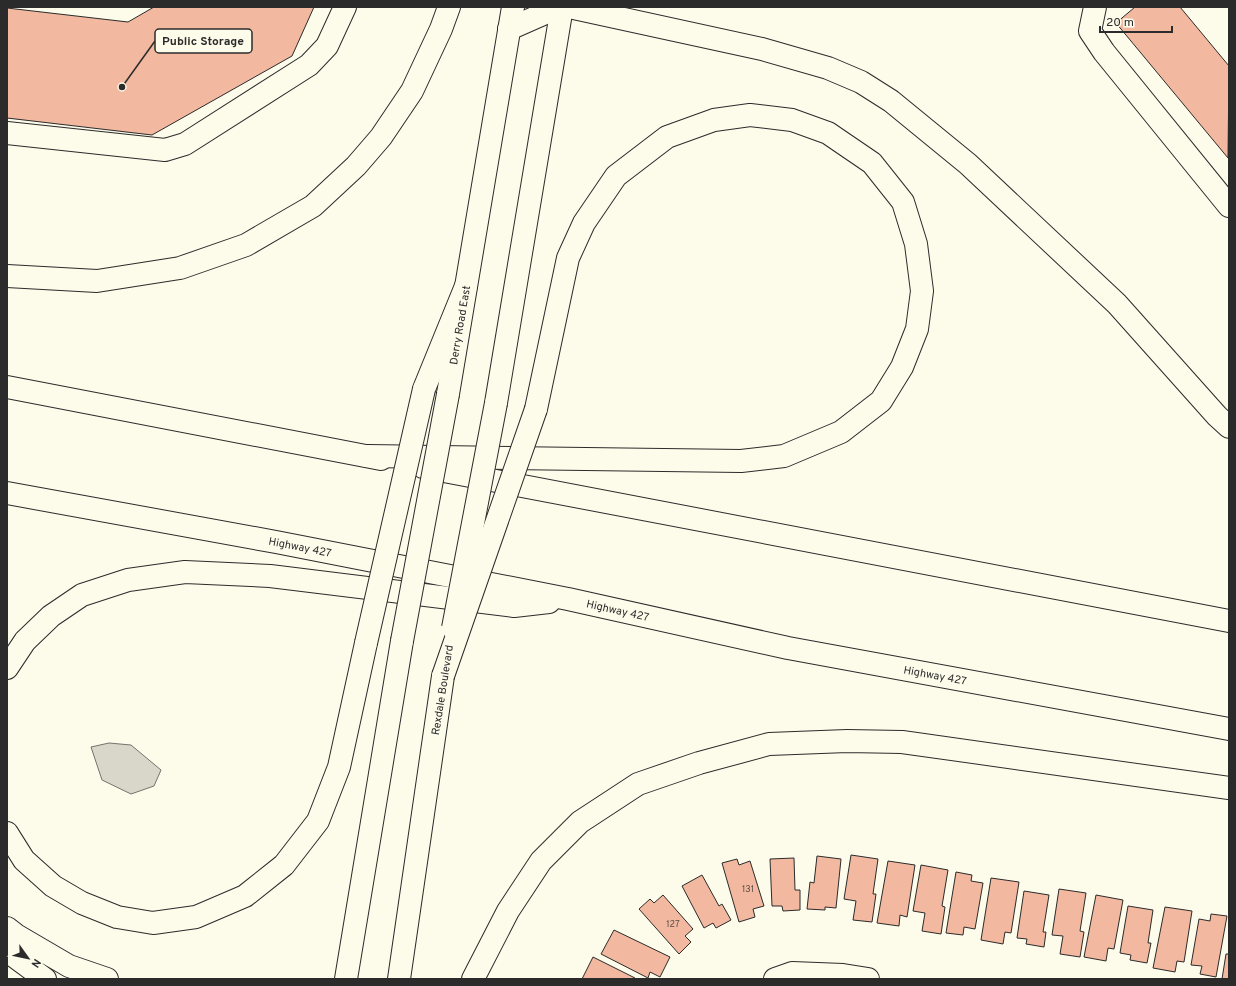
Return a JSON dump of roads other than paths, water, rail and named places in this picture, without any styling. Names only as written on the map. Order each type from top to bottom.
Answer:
[{"type":"main road","points":[[7,133],[165,150],[185,144],[309,65],[327,46],[345,7]]},
{"type":"main road","points":[[7,276],[97,281],[180,268],[246,245],[313,206],[356,166],[381,137],[412,91],[441,29],[449,7]]},
{"type":"main road","name":"Derry Road East","points":[[346,979],[402,641],[448,394],[513,7]]},
{"type":"main road","points":[[509,29],[559,7]]},
{"type":"main road","name":"Rexdale Boulevard","points":[[399,979],[443,676],[496,403],[562,7]]},
{"type":"main road","points":[[569,7],[762,49],[828,68],[861,82],[891,101],[968,164],[1117,304],[1217,416],[1229,427]]},
{"type":"main road","points":[[1095,7],[1090,31],[1104,52],[1226,195]]},
{"type":"main road","points":[[367,456],[741,461],[784,456],[841,432],[881,401],[902,367],[917,329],[922,291],[916,244],[903,202],[872,163],[828,133],[792,120],[750,115],[714,120],[667,137],[616,176],[584,223],[568,258],[536,409],[443,676]]},
{"type":"main road","points":[[7,833],[24,860],[53,886],[82,903],[117,917],[153,923],[196,917],[245,896],[284,865],[318,821],[339,767],[424,389],[466,286]]},
{"type":"main road","points":[[7,387],[1229,621]]},
{"type":"main road","name":"Highway 427","points":[[7,492],[276,542],[568,599],[788,648],[1229,729]]},
{"type":"main road","points":[[7,668],[25,641],[51,616],[82,595],[128,580],[185,572],[270,576],[514,606],[568,599]]},
{"type":"main road","points":[[473,979],[508,911],[541,861],[580,822],[638,784],[698,762],[769,744],[847,741],[902,742],[1229,788]]},
{"type":"main road","points":[[7,928],[16,935],[70,966],[107,979]]},
{"type":"main road","points":[[7,951],[45,979]]},
{"type":"main road","points":[[775,979],[792,973],[843,975],[868,979]]},
{"type":"place","name":"Public Storage","points":[[122,87]]}]
